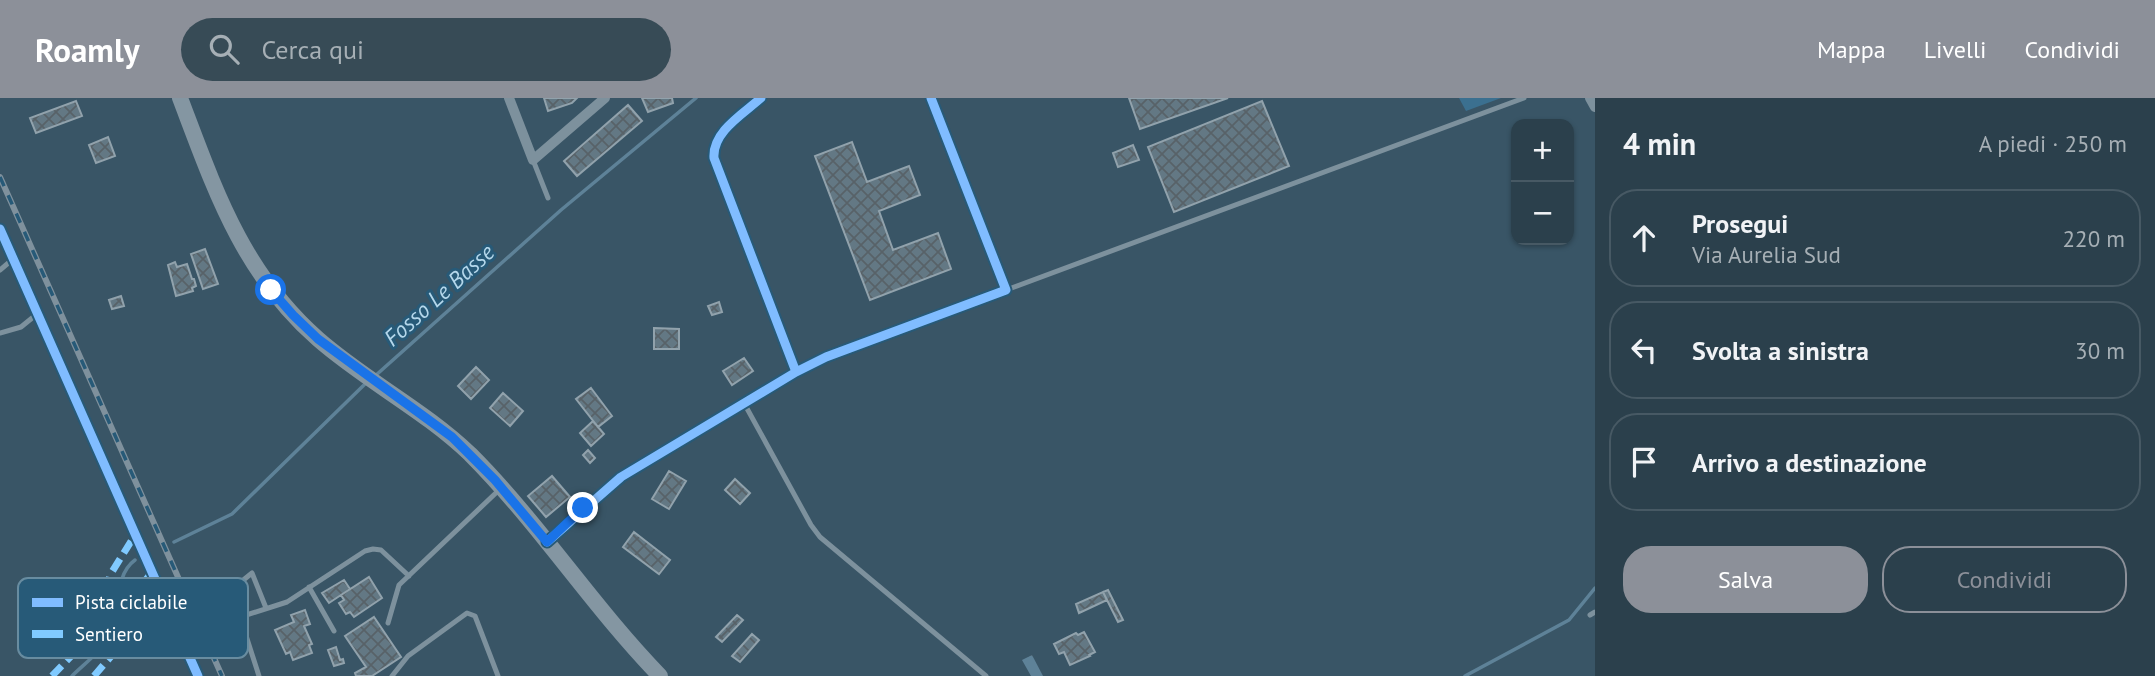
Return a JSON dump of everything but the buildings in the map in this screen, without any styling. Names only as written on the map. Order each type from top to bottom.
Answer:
[{"type":"main road","points":[[180,98],[215,189],[248,258],[271,290],[293,315],[346,361],[452,437],[501,487],[660,676]]},
{"type":"street","points":[[509,98],[533,160],[605,98]]},
{"type":"street","points":[[761,98],[720,135],[714,158],[796,372]]},
{"type":"street","points":[[547,542],[621,477],[796,372],[826,357],[1006,290],[931,98]]},
{"type":"street","points":[[1590,98],[1595,107]]},
{"type":"street","points":[[0,229],[154,578]]},
{"type":"street","points":[[190,658],[198,676]]},
{"type":"lane","points":[[1006,290],[1524,98]]},
{"type":"lane","points":[[533,160],[548,198]]},
{"type":"lane","points":[[0,270],[13,259]]},
{"type":"lane","points":[[0,333],[21,327],[37,314]]},
{"type":"lane","points":[[744,403],[820,537],[986,676]]},
{"type":"lane","points":[[388,623],[400,585],[501,487]]},
{"type":"lane","points":[[248,614],[287,602],[365,551],[373,549],[381,551],[409,576]]},
{"type":"lane","points":[[247,578],[253,573],[266,608]]},
{"type":"lane","points":[[309,587],[334,631]]},
{"type":"lane","points":[[392,676],[408,656],[467,613],[475,616],[498,676]]},
{"type":"lane","points":[[248,642],[259,676]]},
{"type":"shaded area","points":[[1459,98],[1501,98],[1466,111]]},
{"type":"water","points":[[1032,655],[1043,676],[1031,676],[1022,660]]},
{"type":"waterway","name":"Fosso Le Basse","points":[[375,376],[561,210],[696,98]]},
{"type":"waterway","name":"Fosso Le Basse","points":[[174,542],[232,514],[366,383]]},
{"type":"waterway","name":"Fosso Le Basse","points":[[123,578],[128,566],[135,560]]},
{"type":"waterway","points":[[1465,676],[1569,620],[1595,588]]},
{"type":"waterway","name":"Fosso Le Basse","points":[[72,676],[91,658]]},
{"type":"railway","points":[[0,177],[178,578]]},
{"type":"railway","points":[[214,658],[222,676]]},
{"type":"marked path","points":[[109,578],[135,535]]},
{"type":"marked path","points":[[147,578],[152,572]]},
{"type":"marked path","points":[[52,676],[69,658]]},
{"type":"marked path","points":[[94,676],[110,658]]},
{"type":"cycle path","points":[[761,98],[723,132],[718,140],[714,158],[796,372]]},
{"type":"cycle path","points":[[547,542],[621,477],[796,372],[826,357],[1006,290],[931,98]]},
{"type":"cycle path","points":[[0,229],[155,578]]},
{"type":"cycle path","points":[[190,658],[198,676]]},
{"type":"route","points":[[271,290],[318,339],[452,437],[495,480],[547,542],[583,508]]}]
